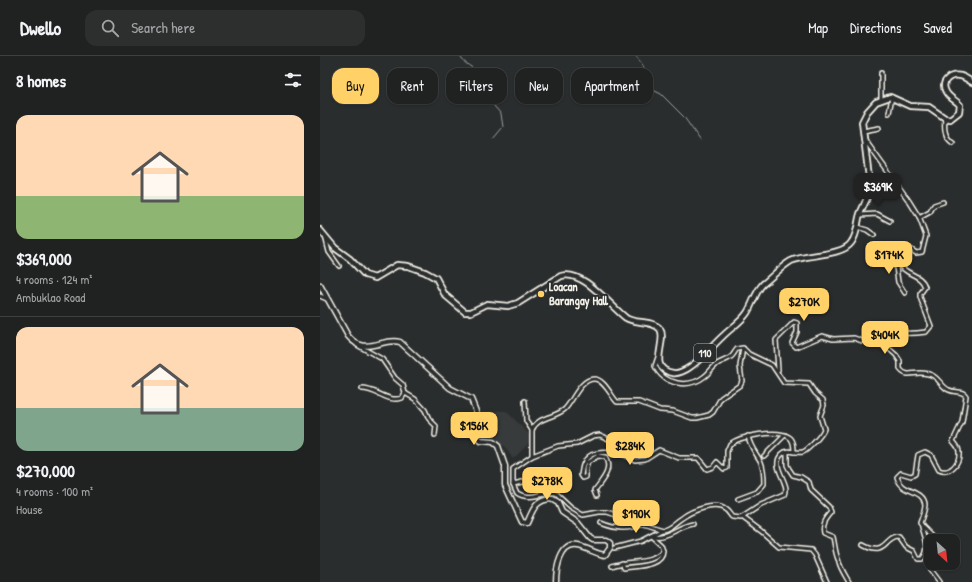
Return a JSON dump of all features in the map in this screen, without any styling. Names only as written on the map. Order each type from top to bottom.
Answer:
[{"type":"main road","points":[[881,99],[892,98],[910,106],[929,107],[945,118],[950,119],[955,116],[960,109],[958,102],[947,95],[945,90],[945,80],[951,77],[960,76],[972,82]]},
{"type":"main road","name":"110","points":[[659,354],[661,366],[670,372],[676,373],[691,367],[743,318],[761,286],[787,263],[797,259],[844,248],[851,243],[860,215],[869,196],[870,186],[862,131],[864,117],[870,107],[881,99]]},
{"type":"main road","points":[[320,230],[335,248],[350,259],[365,275],[375,278],[397,265],[408,266],[425,272],[436,278],[445,295],[457,307],[468,313],[487,304],[508,306],[518,303],[565,274],[576,277],[591,285],[626,318],[632,321],[655,325],[662,337],[659,354]]},
{"type":"street","points":[[881,99],[882,73]]},
{"type":"street","points":[[889,113],[892,98]]},
{"type":"street","points":[[945,118],[945,132],[953,143]]},
{"type":"street","points":[[862,131],[879,128]]},
{"type":"street","points":[[864,139],[909,201],[919,218],[926,236],[923,250],[918,253],[904,247],[900,249],[898,257],[895,259],[898,282],[905,293]]},
{"type":"street","points":[[919,218],[930,212],[934,205],[943,202]]},
{"type":"street","points":[[860,215],[877,214],[890,221]]},
{"type":"street","points":[[857,226],[874,235]]},
{"type":"street","points":[[324,235],[328,252],[339,266]]},
{"type":"street","points":[[872,341],[870,337],[871,330],[878,326],[883,326],[903,333],[916,334],[926,332],[931,327],[920,297],[920,294],[925,287],[924,284],[915,275],[903,268],[898,257]]},
{"type":"street","points":[[320,285],[348,336],[357,345],[382,360],[395,378],[403,385],[405,393],[419,403],[425,410],[429,419],[436,426],[435,435]]},
{"type":"street","points":[[320,296],[328,300]]},
{"type":"street","points":[[778,372],[776,340],[794,322],[797,323],[798,328],[792,343],[796,347],[822,336],[833,339],[854,338],[862,341],[872,341],[887,347],[896,355],[900,361],[900,368],[904,373],[929,374],[938,378],[948,390],[962,392],[966,396],[962,422],[953,441],[958,446],[960,453],[951,470],[946,472],[939,470],[930,455],[925,452],[918,455],[915,474],[911,476],[901,473],[897,477],[903,487],[921,495],[923,498],[925,506],[920,522],[927,547],[922,559],[918,559],[914,551],[906,547],[899,537],[893,539],[886,546],[878,549],[872,550],[863,545]]},
{"type":"street","points":[[357,345],[378,345],[394,341],[400,342],[450,388],[471,399],[480,419],[477,437],[481,441],[493,442],[498,446],[505,466],[505,485],[522,522],[527,523],[530,513],[537,503],[551,499],[558,504],[562,512],[578,523],[590,538],[593,540],[606,540],[610,543],[610,548],[605,555],[578,546],[573,546],[566,551],[559,562],[556,572],[556,582]]},
{"type":"street","points":[[659,354],[655,366],[658,372],[670,381],[683,384],[698,381],[716,365],[732,356],[737,349],[743,348]]},
{"type":"street","points":[[614,548],[641,541],[662,530],[668,529],[682,518],[702,508],[726,509],[732,517],[736,519],[742,517],[760,505],[786,494],[786,486],[781,475],[779,465],[780,456],[787,452],[802,453],[823,432],[820,416],[823,402],[809,384],[784,383],[772,365],[749,354],[743,348]]},
{"type":"street","points":[[532,430],[541,420],[564,409],[581,387],[587,382],[596,379],[600,381],[611,396],[619,403],[638,402],[660,410],[680,413],[692,418],[709,415],[716,408],[718,402],[723,396],[740,385],[742,381],[740,366],[743,348]]},
{"type":"street","points":[[742,355],[749,354]]},
{"type":"street","points":[[362,389],[374,391],[391,399],[399,399],[405,393]]},
{"type":"street","points":[[525,401],[526,421],[532,430],[532,456]]},
{"type":"street","points":[[597,495],[595,490],[609,469],[605,457],[602,456],[594,458],[588,462],[586,477],[583,478],[581,475],[585,460],[599,452],[619,453],[635,460],[645,459],[656,451],[662,451],[679,458],[698,458],[707,469],[713,467],[717,462],[726,469],[728,466],[727,451],[730,444],[748,436],[767,434],[785,435],[792,439],[794,452]]},
{"type":"street","points":[[619,453],[613,441],[600,435],[593,436],[577,444],[558,446],[532,456],[513,469],[513,484],[517,493],[525,498],[546,494],[556,494],[571,508],[583,515],[602,512],[662,530]]},
{"type":"street","points":[[764,456],[785,435]]},
{"type":"street","points":[[738,499],[757,492],[764,484],[764,475],[760,461],[749,443],[748,436]]},
{"type":"street","points":[[787,452],[787,465],[793,475],[806,480],[811,490],[830,512],[824,521],[822,528],[823,533],[833,537],[837,558],[842,571],[849,582]]},
{"type":"street","points":[[513,484],[550,476]]},
{"type":"street","points":[[742,517],[761,531],[778,547],[811,550],[815,555],[827,582]]},
{"type":"street","points":[[601,522],[618,529],[630,528],[645,524]]},
{"type":"street","points":[[651,536],[666,536],[686,525],[692,524]]},
{"type":"street","points":[[921,525],[930,534]]},
{"type":"street","points":[[612,566],[654,557],[663,551],[661,545],[651,536]]},
{"type":"street","points":[[930,570],[939,582]]},
{"type":"shaded area","points":[[482,411],[506,411],[529,434],[529,443],[513,459],[504,446],[492,440],[480,440],[478,434]]},
{"type":"waterway","points":[[460,56],[479,74],[476,80],[501,114],[503,127],[493,139]]},
{"type":"waterway","points":[[636,56],[642,64],[651,89],[661,94],[684,117],[700,140]]},
{"type":"place","name":"Loacan Barangay Hall","points":[[541,294]]}]
